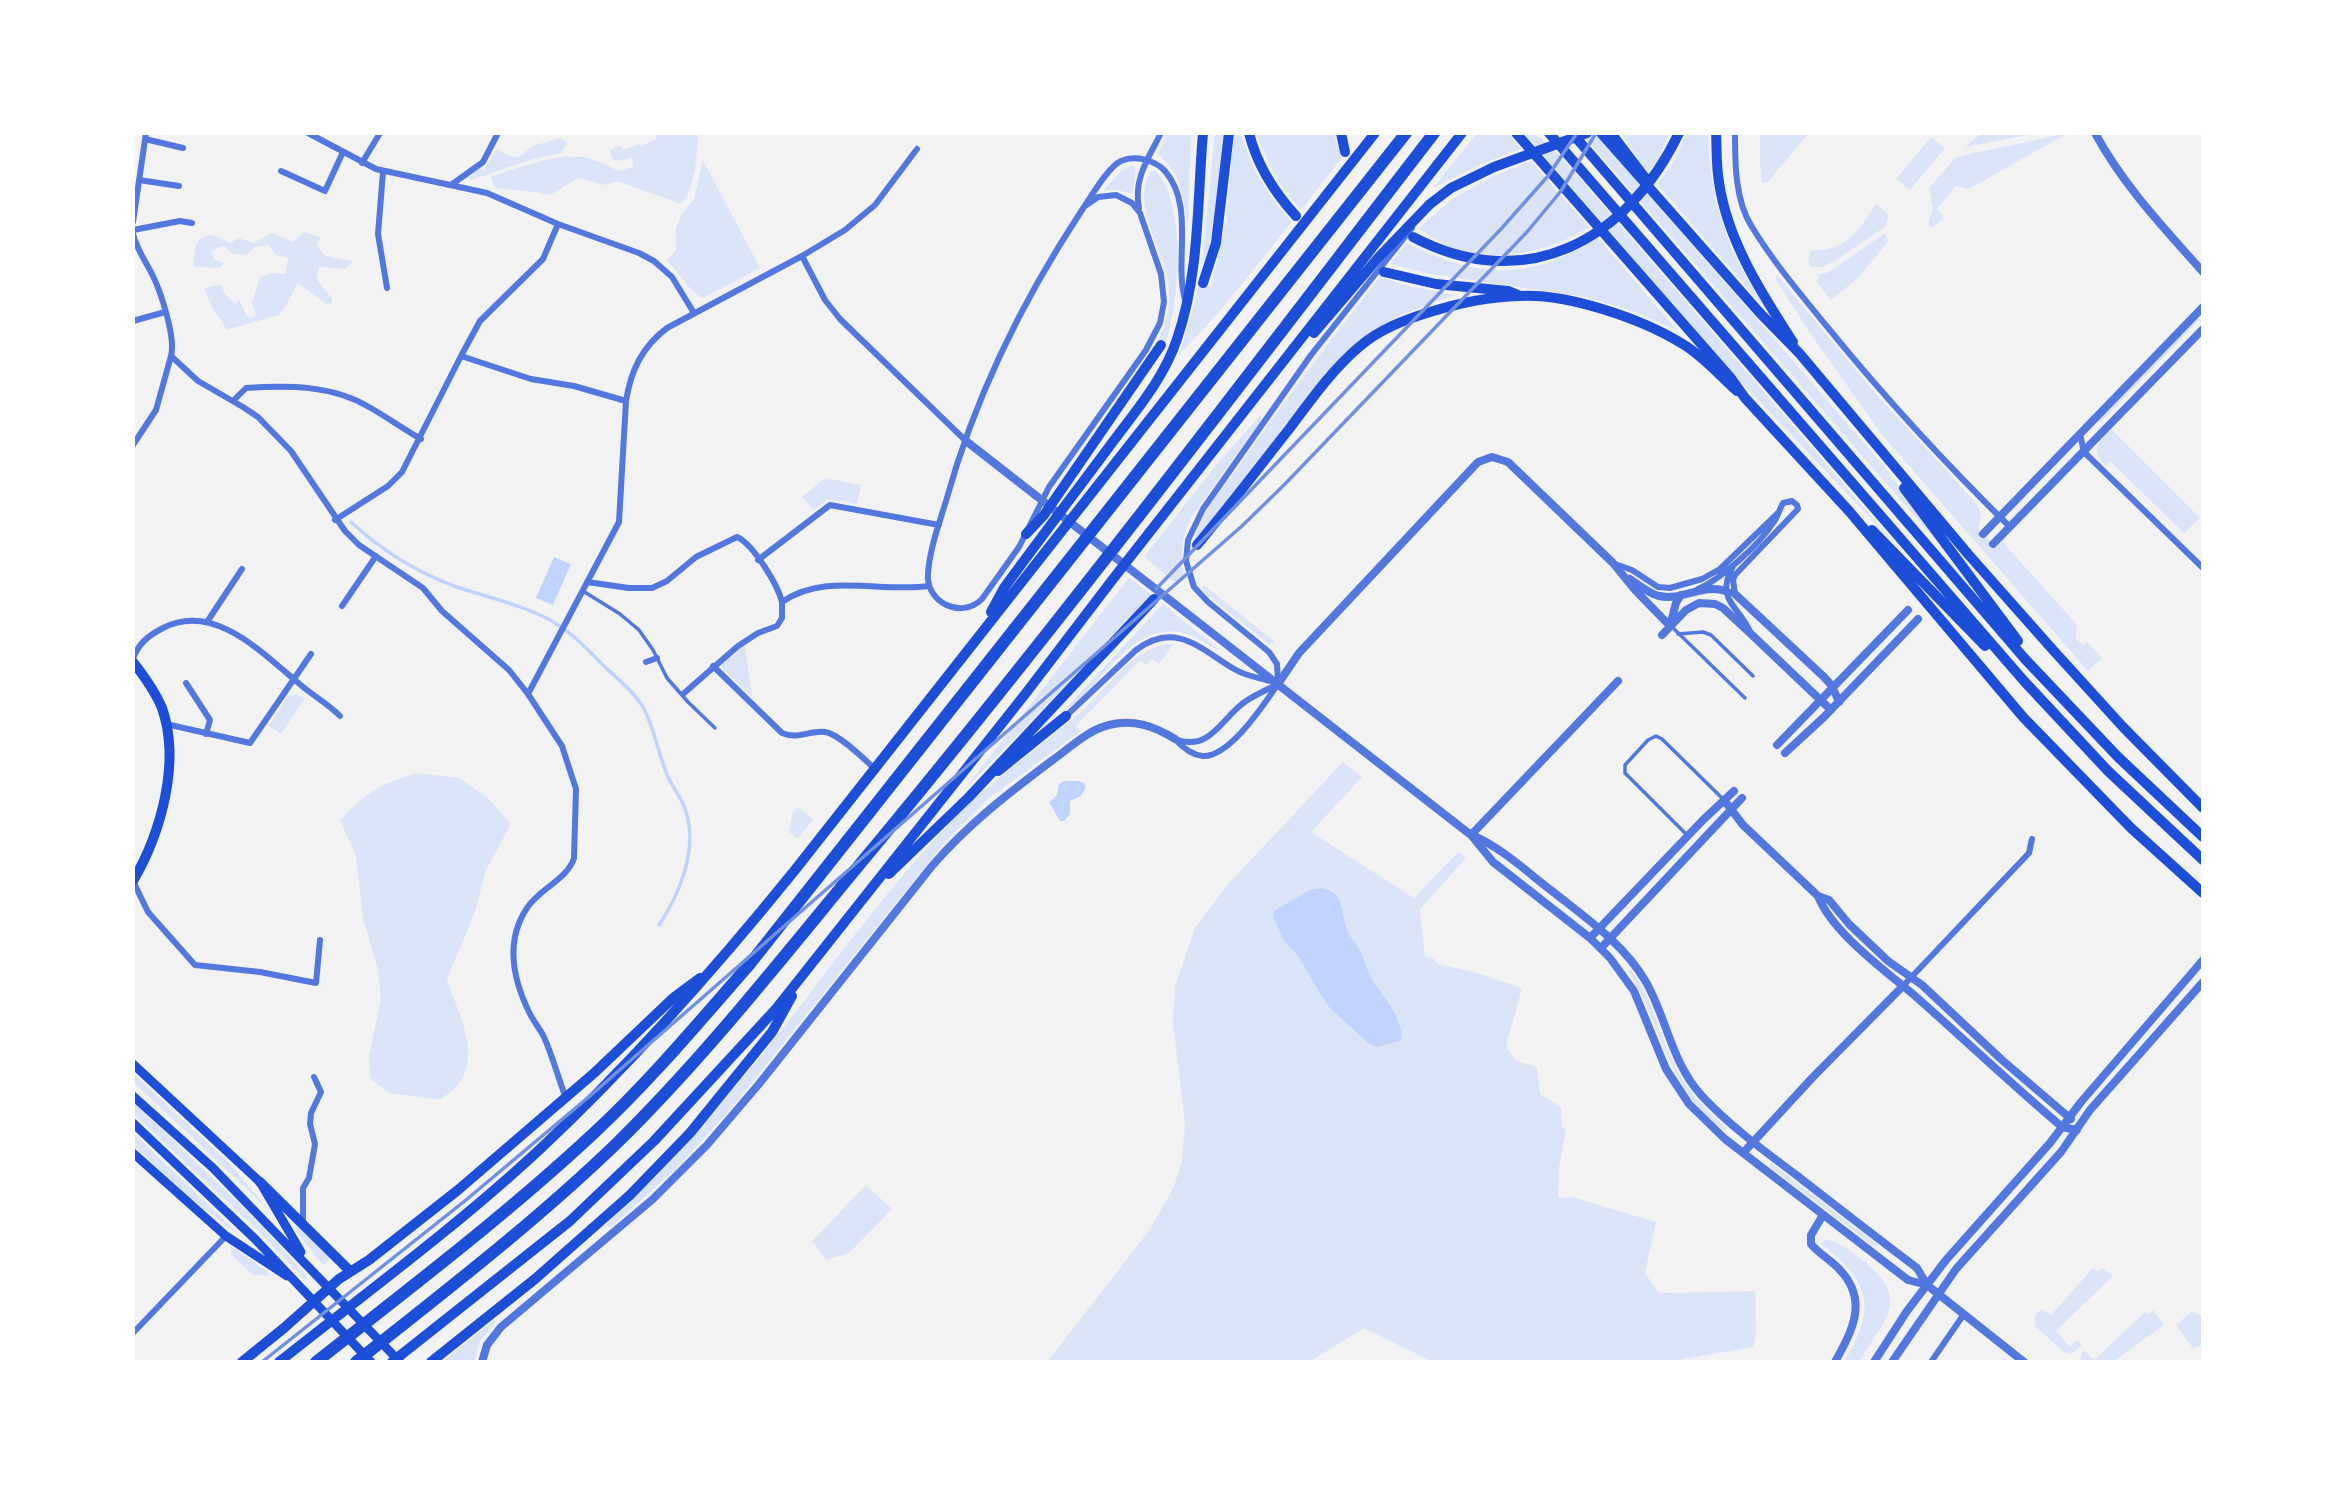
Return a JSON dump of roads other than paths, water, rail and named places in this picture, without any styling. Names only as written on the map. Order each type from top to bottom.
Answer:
[{"type":"highway","points":[[316,1362],[549,1174],[597,1130],[680,1044],[749,965],[1406,133]]},
{"type":"highway","points":[[356,1362],[564,1192],[613,1147],[698,1058],[969,731],[1135,521],[1434,133]]},
{"type":"highway","points":[[1516,133],[1730,377],[1745,398],[1849,511],[2023,717],[2131,828],[2203,893]]},
{"type":"highway","points":[[1549,133],[2024,681],[2108,771],[2203,860]]},
{"type":"highway","points":[[1572,133],[2025,659],[2118,757],[2203,838]]},
{"type":"highway","points":[[1601,133],[1766,320],[1800,354],[2053,650],[2123,727],[2203,808]]},
{"type":"highway","points":[[1876,446],[2046,680]]},
{"type":"highway","points":[[1849,511],[1861,519],[1985,647],[2024,681]]},
{"type":"main road","points":[[977,638],[1004,588],[1157,379],[1177,340],[1187,305],[1196,238],[1203,133]]},
{"type":"main road","points":[[1203,283],[1218,236],[1229,133]]},
{"type":"main road","points":[[1249,133],[1259,163],[1268,179],[1282,201],[1296,216]]},
{"type":"main road","points":[[1341,133],[1345,152]]},
{"type":"main road","points":[[279,1362],[467,1213],[537,1151],[598,1093],[716,966],[1375,133]]},
{"type":"main road","points":[[392,1362],[570,1221],[654,1140],[775,1010],[1462,133]]},
{"type":"main road","points":[[1285,359],[1304,344],[1378,258],[1430,204],[1457,184],[1587,133]]},
{"type":"main road","points":[[1611,133],[1643,173],[1658,197]]},
{"type":"main road","points":[[1412,237],[1451,255],[1496,263],[1546,256],[1592,235],[1624,211],[1654,177],[1679,133]]},
{"type":"main road","points":[[1716,133],[1719,183],[1732,231],[1769,307],[1800,354]]},
{"type":"main road","points":[[1384,272],[1436,284],[1508,291],[1518,296]]},
{"type":"main road","points":[[1197,545],[1336,371],[1364,343],[1393,324],[1453,305],[1518,296],[1552,299],[1603,309],[1658,330],[1695,352],[1745,398]]},
{"type":"main road","points":[[1026,534],[1044,514],[1161,345]]},
{"type":"main road","points":[[866,896],[969,797],[1154,599]]},
{"type":"main road","points":[[133,660],[158,699],[166,724],[169,766],[162,811],[153,839],[133,881]]},
{"type":"main road","points":[[969,797],[1066,716]]},
{"type":"main road","points":[[242,1362],[329,1286],[369,1260],[458,1190],[566,1098],[673,998],[716,966]]},
{"type":"main road","points":[[431,1362],[535,1279],[630,1195],[690,1133],[772,1032],[806,971]]},
{"type":"main road","points":[[133,1064],[303,1223],[350,1271]]},
{"type":"main road","points":[[133,1096],[213,1168],[400,1362]]},
{"type":"main road","points":[[133,1123],[245,1229],[371,1362]]},
{"type":"main road","points":[[133,1153],[226,1236],[297,1282]]},
{"type":"main road","points":[[260,1182],[309,1266]]},
{"type":"street","points":[[308,133],[383,172],[492,195],[558,224],[625,247],[654,261],[677,283],[694,313]]},
{"type":"street","points":[[362,163],[380,133]]},
{"type":"street","points":[[451,186],[483,162],[498,133]]},
{"type":"street","points":[[1161,133],[1147,160],[1142,169],[1138,188],[1140,213],[1161,274],[1164,302],[1160,323],[1146,350],[1049,487],[1026,534],[995,582],[975,605],[959,608],[943,604],[936,599],[929,586],[928,569],[955,468],[991,371],[1049,261],[1117,164],[1130,159],[1147,160],[1166,172],[1176,192],[1182,239],[1182,285],[1187,305]]},
{"type":"street","points":[[1735,133],[1736,167],[1742,202],[1752,227],[1771,255],[1854,360],[1914,428],[2010,527]]},
{"type":"street","points":[[2095,133],[2124,181],[2203,272]]},
{"type":"street","points":[[133,222],[139,180],[139,153],[146,136],[183,148]]},
{"type":"street","points":[[528,694],[619,522],[626,401],[635,365],[647,346],[667,328],[845,230],[875,205],[917,149]]},
{"type":"street","points":[[281,171],[325,191],[343,152]]},
{"type":"street","points":[[383,172],[378,234],[387,288]]},
{"type":"street","points":[[139,180],[179,187]]},
{"type":"street","points":[[1085,206],[1098,197],[1116,195],[1132,203],[1140,213]]},
{"type":"street","points":[[1278,684],[1278,664],[1269,652],[1200,595],[1190,579],[1186,545],[1198,516],[1311,355],[1430,204]]},
{"type":"street","points":[[133,445],[156,410],[173,343],[153,275],[135,249],[133,232],[180,221],[192,223]]},
{"type":"street","points":[[335,520],[395,480],[421,439],[480,321],[543,259],[558,224]]},
{"type":"street","points":[[802,256],[825,300],[840,319],[966,441],[1471,835],[1493,862],[1601,948],[1623,973],[1634,991],[1666,1069],[1684,1098],[1743,1153],[1908,1280],[1927,1285]]},
{"type":"street","points":[[1983,534],[2203,307]]},
{"type":"street","points":[[133,321],[165,312]]},
{"type":"street","points":[[1993,544],[2203,329]]},
{"type":"street","points":[[171,356],[198,381],[258,417],[291,451],[335,520],[359,545],[426,592],[442,611],[500,660],[528,694],[562,746],[576,789],[576,847],[571,867],[544,889],[526,909],[516,932],[512,954],[524,1000],[545,1040],[566,1098]]},
{"type":"street","points":[[461,356],[531,379],[574,386],[626,401]]},
{"type":"street","points":[[233,401],[246,388],[307,387],[334,393],[367,406],[421,439]]},
{"type":"street","points":[[2080,434],[2084,452],[2203,568]]},
{"type":"street","points":[[1175,739],[1182,747],[1198,755],[1209,755],[1220,750],[1257,714],[1299,653],[1478,462],[1492,457],[1508,462],[1614,563],[1635,590],[1670,626]]},
{"type":"street","points":[[1624,576],[1655,595],[1681,595],[1712,583],[1733,566],[1770,527],[1783,503],[1788,500],[1797,505],[1798,509],[1735,575],[1730,592]]},
{"type":"street","points":[[758,560],[830,505],[939,525]]},
{"type":"street","points":[[1614,563],[1632,570],[1658,587],[1670,589],[1702,579],[1725,564],[1762,526],[1779,513]]},
{"type":"street","points":[[587,582],[629,588],[652,587],[667,581],[696,557],[737,537],[745,542],[773,580],[782,603],[782,618],[777,626],[750,637],[712,666],[700,681],[683,694]]},
{"type":"street","points":[[342,606],[376,556]]},
{"type":"street","points":[[1733,566],[1727,582],[1730,603],[1743,617],[1751,634]]},
{"type":"street","points":[[207,622],[242,569]]},
{"type":"street","points":[[782,603],[811,589],[829,585],[892,588],[929,586]]},
{"type":"street","points":[[1692,591],[1710,588],[1730,592],[1832,687],[1842,705]]},
{"type":"street","points":[[1670,626],[1681,595]]},
{"type":"street","points":[[1662,635],[1686,610],[1699,603],[1716,604],[1831,710]]},
{"type":"street","points":[[1777,745],[1908,610]]},
{"type":"street","points":[[133,660],[145,638],[171,624],[191,619],[207,622],[248,640],[340,716]]},
{"type":"street","points":[[1785,753],[1831,710],[1842,705],[1919,619]]},
{"type":"street","points":[[1066,716],[1136,650],[1160,638],[1173,637],[1188,641],[1236,670],[1278,684]]},
{"type":"street","points":[[166,724],[250,743],[311,654]]},
{"type":"street","points":[[646,662],[657,658]]},
{"type":"street","points":[[712,666],[782,733],[791,737],[814,733],[831,734],[874,768]]},
{"type":"street","points":[[1471,835],[1619,681]]},
{"type":"street","points":[[186,683],[210,720],[206,734]]},
{"type":"street","points":[[482,1362],[487,1345],[501,1327],[653,1199],[707,1145],[759,1084],[932,866],[975,821],[1076,742],[1101,727],[1137,723],[1155,727],[1175,739],[1191,743],[1207,738],[1244,702],[1278,684]]},
{"type":"street","points":[[1590,938],[1734,791]]},
{"type":"street","points":[[1601,948],[1742,798]]},
{"type":"street","points":[[1724,800],[1743,825],[1818,896],[1829,900],[1849,924],[1888,961],[1923,985],[2002,1060],[2070,1116],[2077,1130]]},
{"type":"street","points":[[1471,835],[1495,846],[1610,938],[1645,981],[1667,1027],[1675,1055],[1701,1095],[1753,1142],[1917,1268],[1927,1285],[2024,1362]]},
{"type":"street","points":[[1743,1153],[2029,853],[2032,839]]},
{"type":"street","points":[[133,881],[148,912],[195,965],[260,972],[316,983],[320,940]]},
{"type":"street","points":[[1818,896],[1823,908],[1843,931],[1903,986],[2062,1127],[2077,1130]]},
{"type":"street","points":[[1874,1362],[1907,1311],[1946,1260],[2203,960]]},
{"type":"street","points":[[1892,1362],[1956,1269],[2061,1152],[2090,1110],[2203,982]]},
{"type":"street","points":[[303,1223],[303,1188],[309,1178],[316,1143],[310,1124],[311,1113],[321,1095],[314,1077]]},
{"type":"street","points":[[1824,1215],[1811,1235],[1811,1244],[1843,1273],[1854,1293],[1856,1305],[1851,1333],[1835,1362]]},
{"type":"street","points":[[133,1333],[226,1236]]},
{"type":"street","points":[[1931,1362],[1964,1314]]},
{"type":"lane","points":[[582,590],[631,622],[643,635],[667,677],[715,728]]},
{"type":"lane","points":[[1670,626],[1745,698]]},
{"type":"lane","points":[[1678,634],[1703,632],[1711,635],[1753,677]]},
{"type":"lane","points":[[1688,836],[1625,774],[1627,761],[1648,740],[1656,736],[1724,800]]},
{"type":"water","points":[[554,557],[571,564],[553,605],[536,598]]},
{"type":"water","points":[[1064,781],[1079,781],[1086,787],[1081,796],[1070,801],[1070,814],[1064,821],[1060,821],[1049,802],[1057,795],[1059,784]]},
{"type":"water","points":[[1323,888],[1339,900],[1349,934],[1401,1029],[1402,1038],[1399,1041],[1376,1047],[1367,1042],[1328,1006],[1296,953],[1284,941],[1273,916],[1274,911],[1310,890]]},
{"type":"waterway","points":[[351,522],[387,550],[426,574],[454,586],[527,609],[566,630],[626,686],[643,707],[668,777],[683,805],[689,824],[690,839],[685,870],[674,899],[659,925]]},
{"type":"railway","points":[[1156,589],[1501,229],[1548,176],[1577,133]]},
{"type":"railway","points":[[262,1362],[466,1200],[591,1095],[1242,526],[1527,232],[1561,191],[1596,133]]}]
